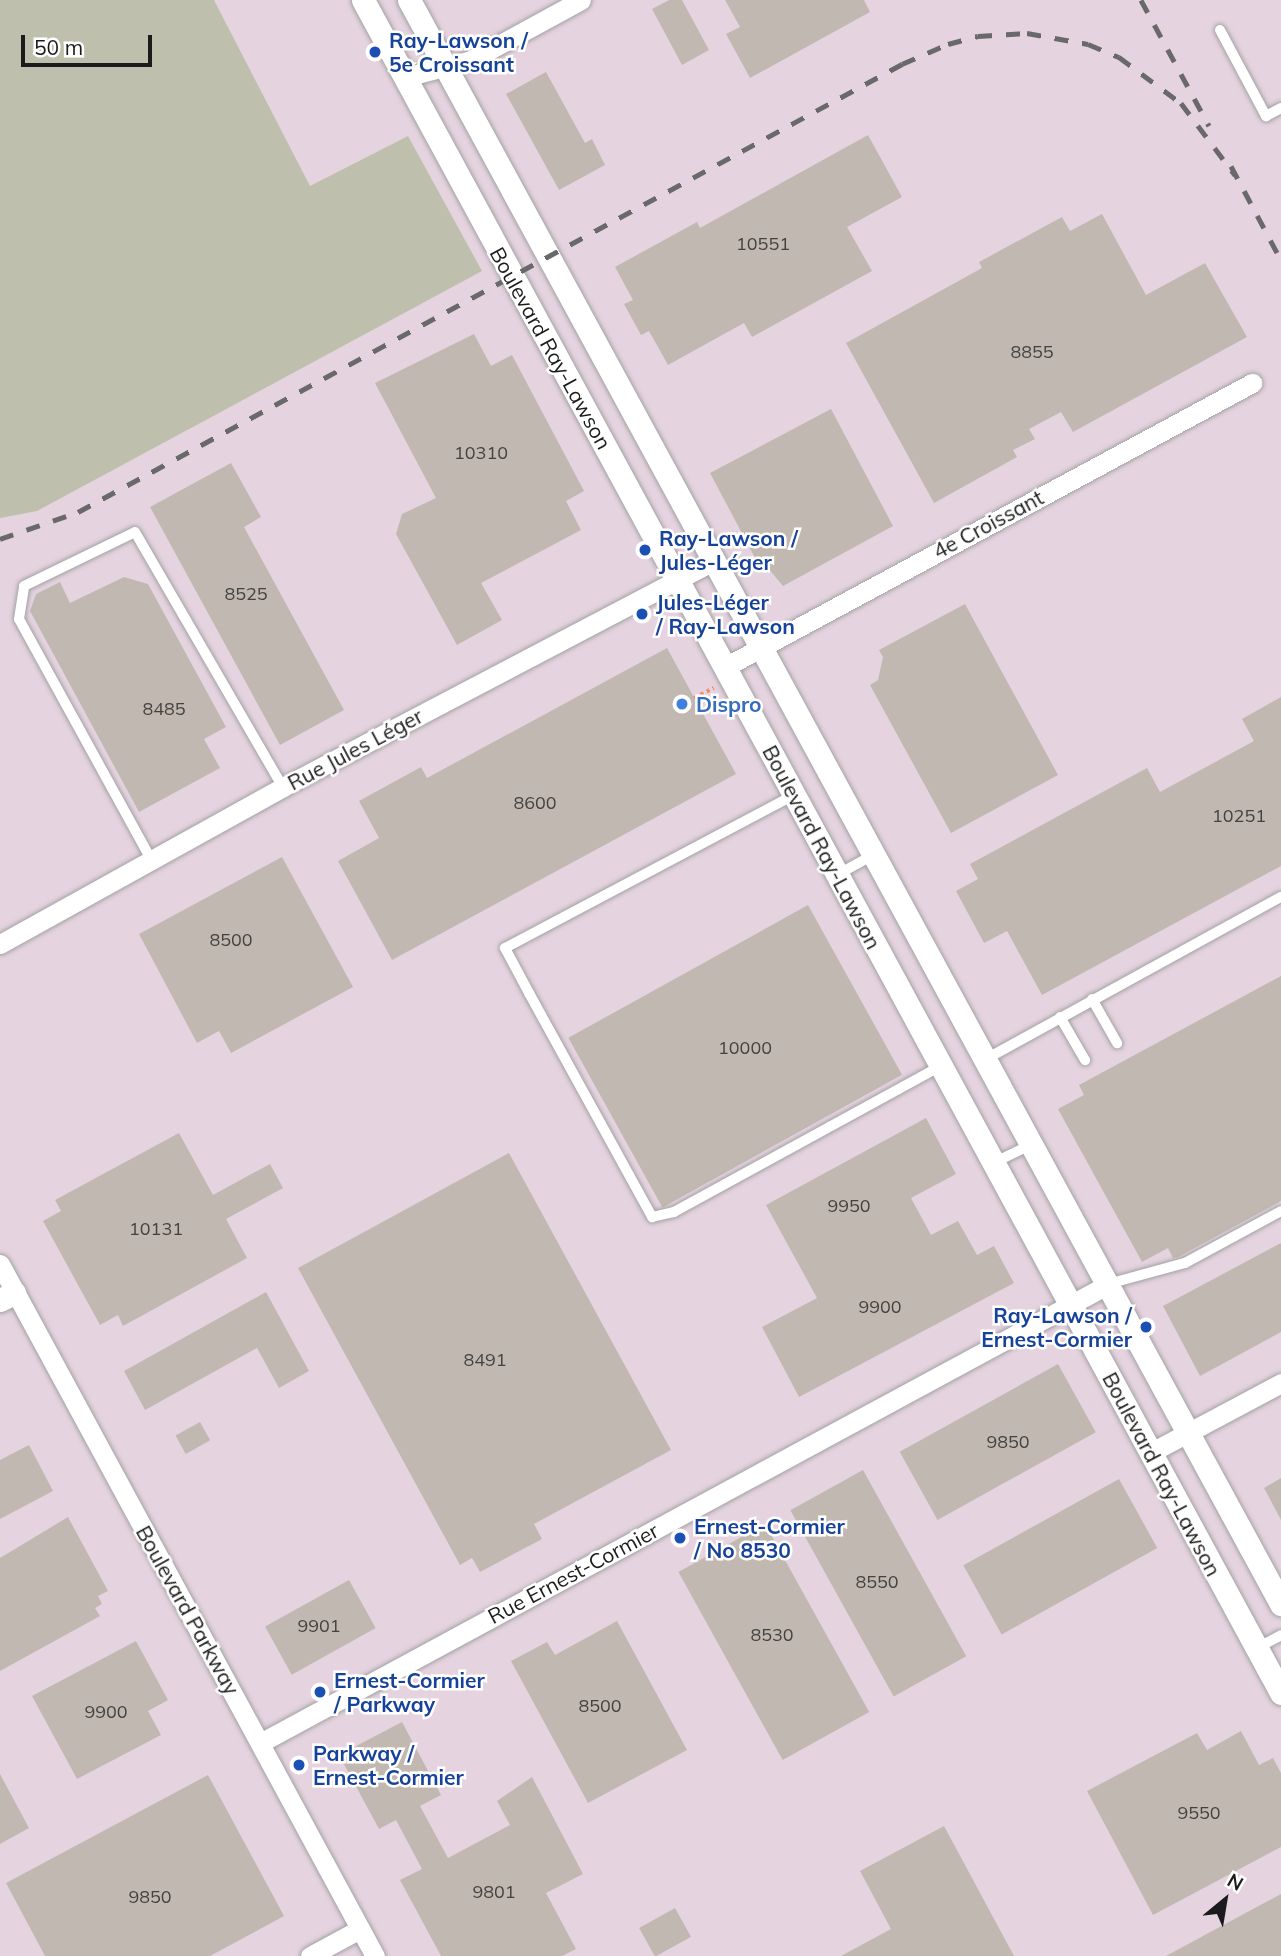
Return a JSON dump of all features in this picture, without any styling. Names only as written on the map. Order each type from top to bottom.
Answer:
[{"type":"street","name":"Boulevard Ray-Lawson","points":[[363,0],[939,1067],[1281,1693]]},
{"type":"street","name":"Boulevard Ray-Lawson","points":[[409,0],[1281,1604]]},
{"type":"street","points":[[405,77],[471,60],[581,0]]},
{"type":"street","name":"4e Croissant","points":[[725,667],[1252,383]]},
{"type":"street","name":"Rue Jules Léger","points":[[0,944],[283,787],[714,561]]},
{"type":"street","name":"Boulevard Parkway","points":[[0,1264],[7,1296],[260,1743],[375,1956]]},
{"type":"street","name":"Rue Ernest-Cormier","points":[[260,1743],[1107,1284]]},
{"type":"street","points":[[1150,1453],[1281,1383]]},
{"type":"street","points":[[310,1956],[360,1929]]},
{"type":"lane","points":[[1220,30],[1266,116],[1281,107]]},
{"type":"lane","points":[[152,862],[19,618],[24,586],[135,532],[283,787]]},
{"type":"lane","points":[[794,795],[505,948],[652,1217],[674,1212],[939,1067]]},
{"type":"lane","points":[[837,876],[874,855]]},
{"type":"lane","points":[[986,1059],[1281,897]]},
{"type":"lane","points":[[1092,999],[1117,1043]]},
{"type":"lane","points":[[1060,1017],[1085,1060]]},
{"type":"lane","points":[[993,1163],[1031,1145]]},
{"type":"lane","points":[[1107,1284],[1185,1263],[1281,1211]]},
{"type":"lane","points":[[1256,1648],[1281,1634]]},
{"type":"shaded area","points":[[0,0],[1281,0],[1281,1956],[0,1956]]},
{"type":"shaded area","points":[[0,0],[214,0],[310,186],[408,136],[482,271],[37,511],[0,518]]},
{"type":"building","points":[[669,0],[682,0],[709,50],[682,65],[652,9]]},
{"type":"building","points":[[725,0],[864,0],[870,12],[750,78],[726,34],[740,27]]},
{"type":"building","points":[[546,72],[585,143],[592,139],[605,165],[559,190],[506,94]]},
{"type":"building","points":[[868,135],[902,197],[847,227],[872,271],[752,337],[744,323],[668,365],[649,331],[641,335],[624,304],[633,300],[615,267],[697,222],[700,228]]},
{"type":"building","points":[[1102,214],[1146,295],[1205,263],[1247,337],[1073,432],[1061,412],[1029,429],[1035,439],[1013,450],[1017,457],[934,503],[846,343],[982,268],[979,262],[1062,217],[1070,231]]},
{"type":"building","points":[[474,334],[491,366],[512,355],[584,491],[566,501],[581,530],[481,583],[502,620],[457,645],[396,534],[402,514],[436,498],[375,383]]},
{"type":"building","points":[[831,409],[893,526],[783,586],[768,568],[762,571],[710,473]]},
{"type":"building","points":[[231,463],[261,517],[244,527],[344,710],[280,745],[150,507]]},
{"type":"building","points":[[124,577],[148,584],[226,727],[204,739],[220,768],[139,812],[30,611],[36,594],[60,582],[70,603]]},
{"type":"building","points":[[965,604],[1058,775],[951,833],[870,685],[878,680],[883,657],[879,650]]},
{"type":"building","points":[[667,648],[736,774],[392,960],[338,861],[379,838],[359,801],[421,767],[427,778]]},
{"type":"building","points":[[1281,697],[1281,866],[1042,995],[1007,931],[984,943],[956,891],[978,879],[970,864],[1147,768],[1160,792],[1254,741],[1242,719]]},
{"type":"building","points":[[282,857],[353,987],[231,1053],[219,1031],[197,1043],[139,934]]},
{"type":"building","points":[[808,905],[902,1075],[662,1208],[568,1038]]},
{"type":"building","points":[[1281,976],[1281,1201],[1178,1257],[1173,1258],[1168,1248],[1142,1262],[1058,1109],[1084,1095],[1079,1085]]},
{"type":"building","points":[[926,1118],[956,1174],[911,1198],[931,1235],[958,1221],[977,1255],[994,1246],[1014,1283],[799,1397],[762,1327],[817,1298],[766,1205]]},
{"type":"building","points":[[179,1133],[213,1195],[270,1164],[283,1188],[226,1219],[247,1258],[123,1326],[118,1315],[100,1325],[43,1221],[61,1211],[55,1200]]},
{"type":"building","points":[[509,1153],[671,1450],[534,1524],[542,1539],[480,1572],[472,1558],[460,1565],[298,1268]]},
{"type":"building","points":[[1281,1243],[1281,1332],[1200,1376],[1163,1306]]},
{"type":"building","points":[[266,1292],[309,1371],[279,1388],[257,1348],[145,1410],[124,1371]]},
{"type":"building","points":[[1058,1364],[1096,1432],[938,1520],[900,1452]]},
{"type":"building","points":[[200,1422],[210,1440],[186,1454],[176,1436]]},
{"type":"building","points":[[29,1445],[53,1491],[0,1519],[0,1460]]},
{"type":"building","points":[[863,1470],[966,1656],[894,1697],[790,1510]]},
{"type":"building","points":[[1281,1478],[1281,1520],[1264,1488]]},
{"type":"building","points":[[1119,1479],[1157,1548],[1002,1634],[963,1565]]},
{"type":"building","points":[[68,1517],[108,1591],[98,1596],[102,1604],[95,1608],[100,1616],[0,1671],[0,1558]]},
{"type":"building","points":[[765,1524],[869,1712],[783,1760],[678,1572]]},
{"type":"building","points":[[349,1580],[376,1628],[292,1675],[265,1627]]},
{"type":"building","points":[[617,1621],[687,1750],[588,1803],[511,1661],[547,1642],[555,1655]]},
{"type":"building","points":[[136,1641],[168,1700],[148,1711],[161,1735],[77,1779],[32,1696]]},
{"type":"building","points":[[402,1722],[441,1795],[420,1806],[448,1858],[510,1825],[497,1801],[532,1777],[583,1874],[546,1893],[576,1949],[562,1956],[441,1956],[400,1880],[422,1869],[396,1820],[379,1829],[339,1755]]},
{"type":"building","points":[[1241,1731],[1259,1765],[1273,1758],[1281,1773],[1281,1847],[1153,1915],[1087,1791],[1197,1733],[1207,1750]]},
{"type":"building","points":[[0,1774],[29,1828],[0,1844]]},
{"type":"building","points":[[208,1775],[284,1916],[210,1956],[45,1956],[6,1883]]},
{"type":"building","points":[[944,1826],[1014,1956],[841,1956],[891,1929],[860,1871]]},
{"type":"building","points":[[1281,1894],[1281,1956],[1166,1956]]},
{"type":"building","points":[[675,1908],[691,1937],[655,1956],[639,1928]]},
{"type":"railway","points":[[1141,0],[1209,126]]},
{"type":"railway","points":[[0,539],[78,512],[902,64],[948,44],[978,36],[1027,33],[1088,44],[1119,57],[1181,103],[1235,175]]},
{"type":"railway","points":[[1231,166],[1281,260]]},
{"type":"place","name":"Ray-Lawson / 5e Croissant","points":[[375,52]]},
{"type":"place","name":"Ray-Lawson / Jules-Léger","points":[[645,550]]},
{"type":"place","name":"Jules-Léger / Ray-Lawson","points":[[642,614]]},
{"type":"place","name":"Dispro","points":[[682,704]]},
{"type":"place","name":"Ray-Lawson / Ernest-Cormier","points":[[1146,1327]]},
{"type":"place","name":"Ernest-Cormier / No 8530","points":[[680,1538]]},
{"type":"place","name":"Ernest-Cormier / Parkway","points":[[320,1692]]},
{"type":"place","name":"Parkway / Ernest-Cormier","points":[[299,1765]]}]
